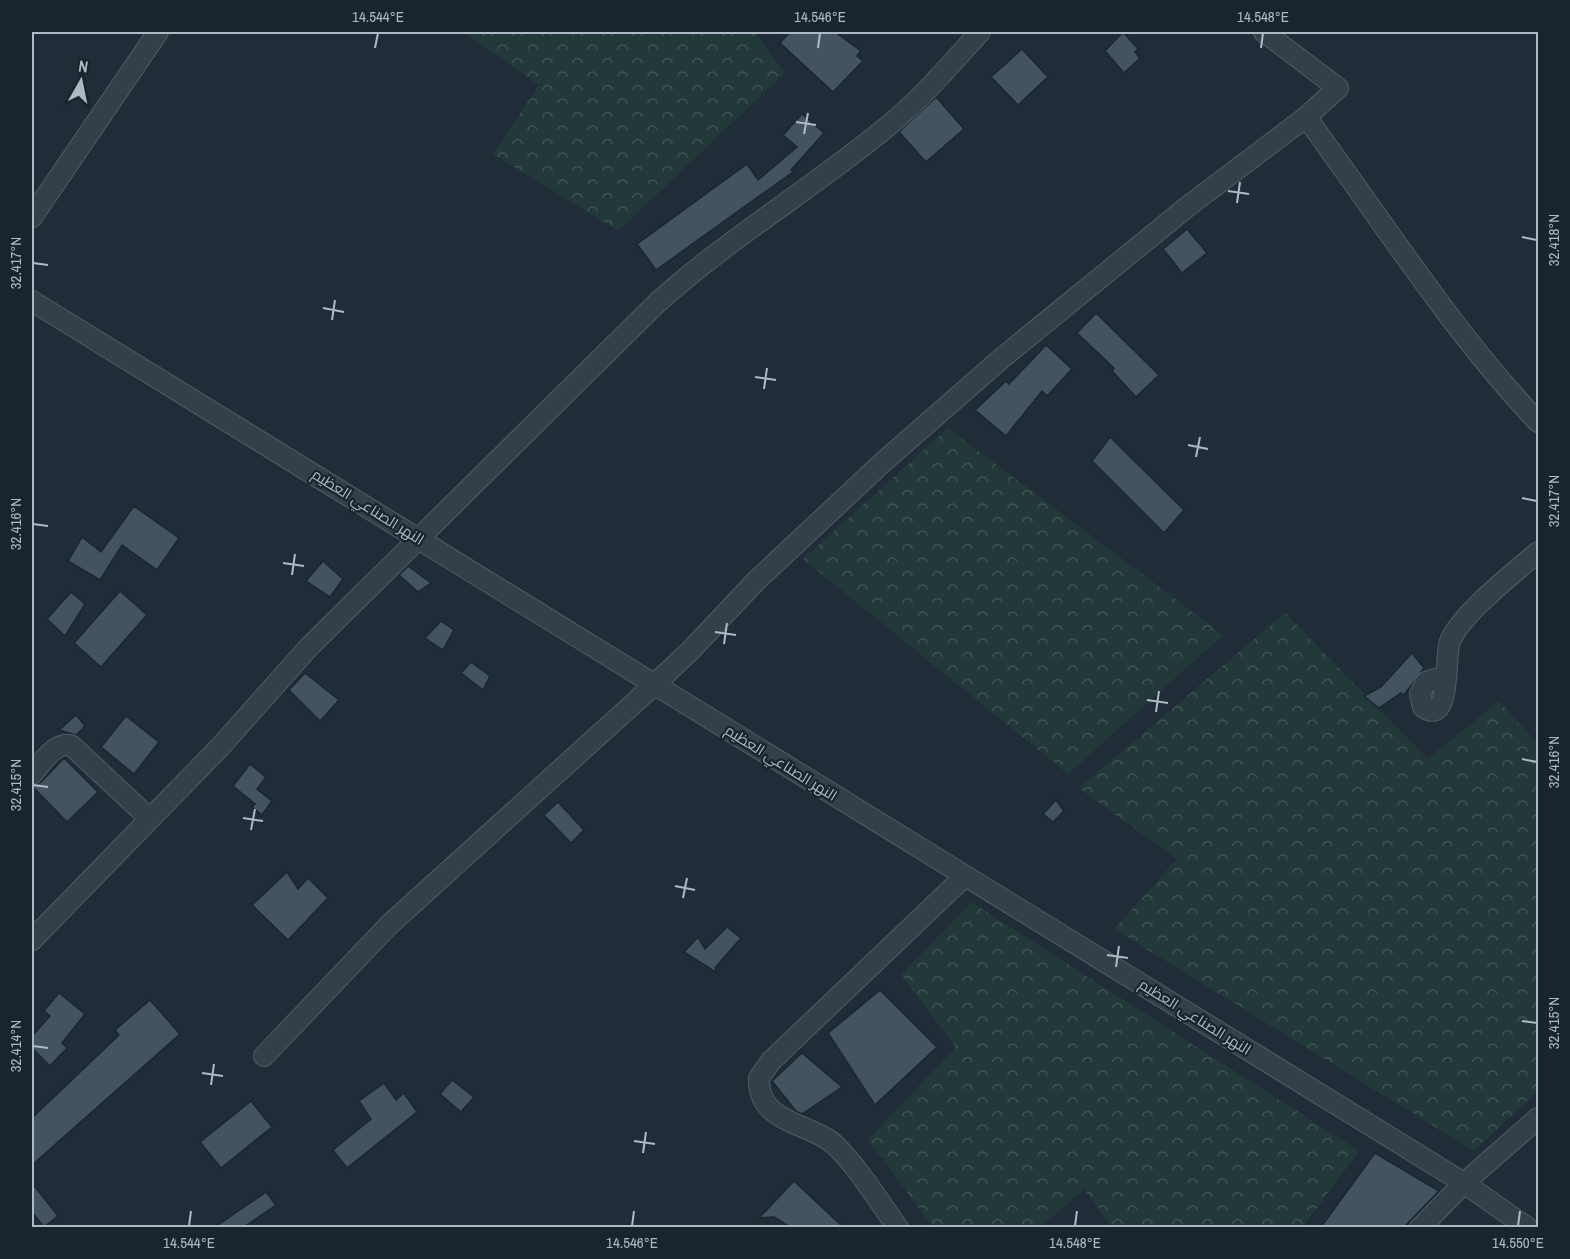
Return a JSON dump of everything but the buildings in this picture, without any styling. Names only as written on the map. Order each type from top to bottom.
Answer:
[{"type":"street","points":[[32,217],[158,32]]},
{"type":"street","points":[[32,940],[220,747],[309,647],[657,303],[702,262],[888,125],[944,72],[980,32]]},
{"type":"street","points":[[264,1056],[389,925],[654,685],[691,650],[756,581],[882,462],[1085,290],[1187,207],[1306,117],[1338,88],[1264,32]]},
{"type":"street","points":[[1306,117],[1442,305],[1514,396],[1539,422]]},
{"type":"street","name":"النهر الصناعي العظيم","points":[[32,301],[1464,1183],[1528,1227]]},
{"type":"street","points":[[1444,684],[1447,650],[1455,631],[1492,592],[1539,552]]},
{"type":"street","points":[[32,774],[56,748],[65,744],[71,745],[150,819]]},
{"type":"street","points":[[898,1227],[837,1147],[820,1134],[802,1130],[782,1118],[762,1097],[759,1078],[771,1061],[965,876]]},
{"type":"street","points":[[1420,1227],[1464,1183],[1539,1118]]},
{"type":"green space","points":[[463,32],[758,32],[756,34],[785,73],[618,231],[493,154],[539,85]]},
{"type":"green space","points":[[948,428],[1223,635],[1068,774],[803,559]]},
{"type":"green space","points":[[1285,613],[1428,759],[1499,701],[1538,744],[1538,1091],[1474,1151],[1114,929],[1177,859],[1079,788]]},
{"type":"green space","points":[[971,902],[1359,1151],[1303,1227],[1112,1227],[1084,1189],[1041,1227],[933,1227],[868,1140],[956,1047],[901,975]]}]
